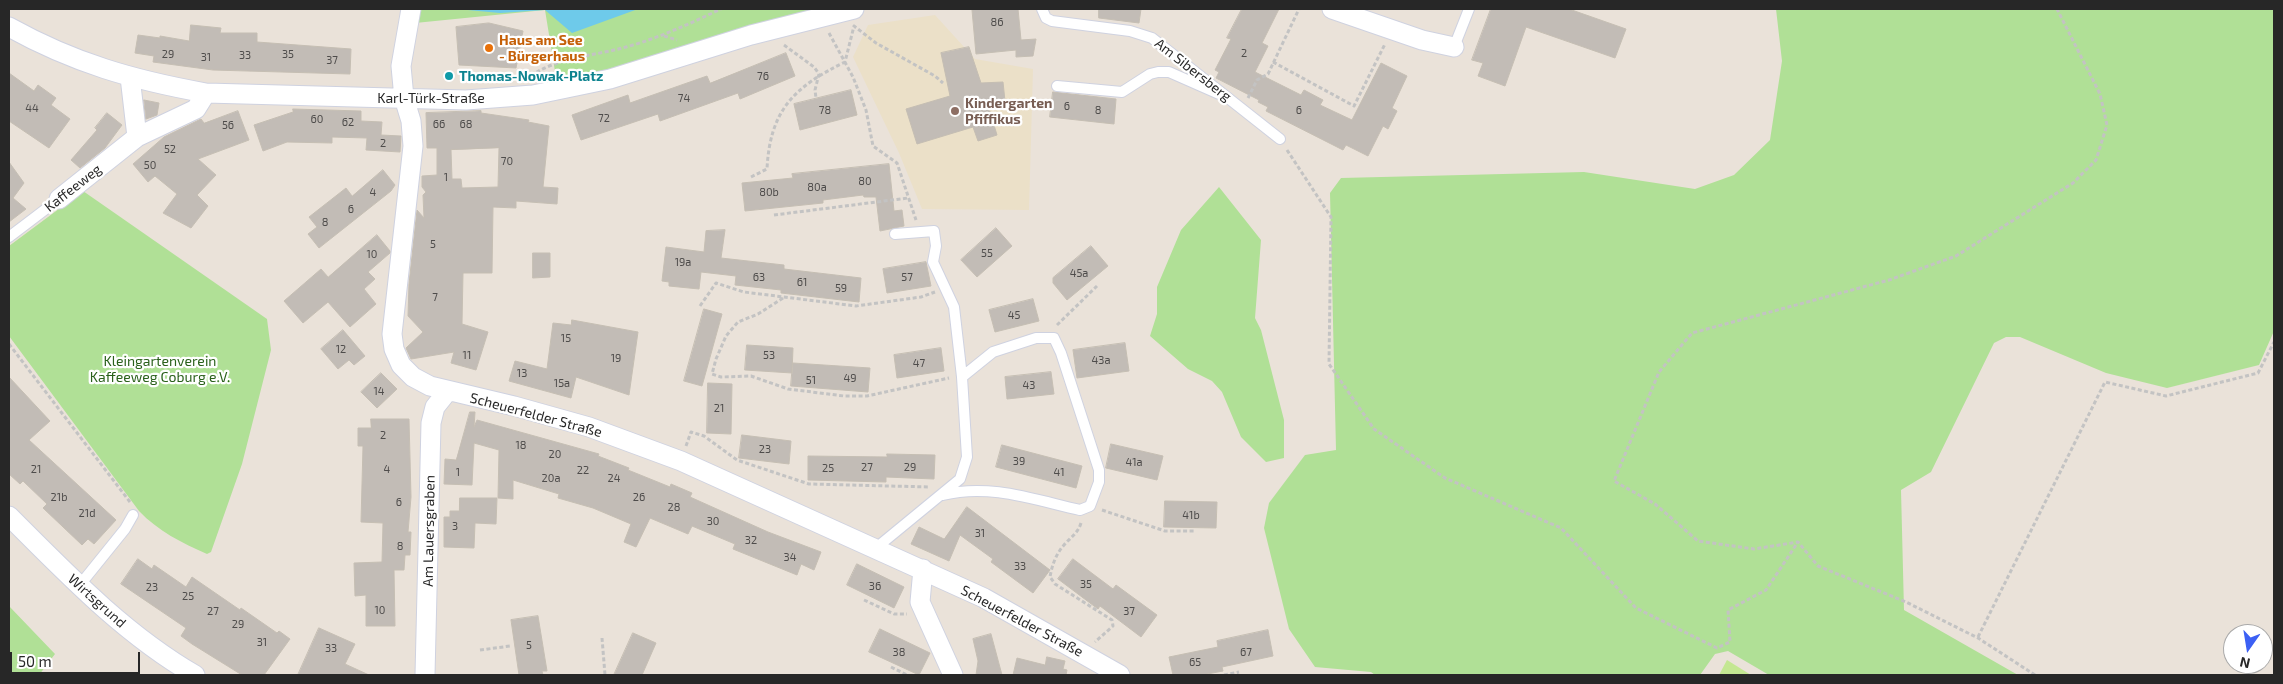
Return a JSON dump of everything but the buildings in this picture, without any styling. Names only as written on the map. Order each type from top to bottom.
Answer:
[{"type":"street","name":"Scheuerfelder Straße","points":[[411,9],[401,66],[404,98],[411,121],[413,146],[392,326],[394,349],[401,365],[413,377],[447,392],[514,406],[589,427],[681,461],[993,602],[1120,675]]},
{"type":"street","name":"Karl-Türk-Straße","points":[[9,27],[63,55],[130,76],[206,93],[466,100],[533,94],[610,79],[751,35],[854,9]]},
{"type":"street","points":[[1332,9],[1422,40],[1454,47]]},
{"type":"street","points":[[130,76],[136,137]]},
{"type":"street","name":"Kaffeeweg","points":[[59,199],[136,137],[196,109],[206,93]]},
{"type":"street","name":"Am Lauersgraben","points":[[425,675],[431,423],[435,407],[447,392]]},
{"type":"street","name":"Wirtsgrund","points":[[9,516],[79,586],[175,664],[194,675]]},
{"type":"street","points":[[923,569],[920,602],[923,613],[953,675]]},
{"type":"lane","name":"Am Sibersberg","points":[[1042,9],[1046,18],[1052,21],[1130,31],[1152,38],[1280,139]]},
{"type":"lane","points":[[1454,47],[1469,9]]},
{"type":"lane","points":[[1057,86],[1122,92],[1150,74],[1169,72],[1234,101]]},
{"type":"lane","name":"Kaffeeweg","points":[[9,237],[59,199]]},
{"type":"lane","points":[[876,548],[943,495],[960,479],[967,457],[962,377],[954,307],[933,262],[936,246],[934,231],[895,234]]},
{"type":"lane","points":[[943,495],[961,490],[989,490],[1085,508],[1099,482],[1099,470],[1061,353],[1054,338],[1036,338],[992,352],[962,377]]},
{"type":"lane","points":[[79,586],[125,529],[133,515]]},
{"type":"path","points":[[533,94],[531,76],[549,66],[664,36],[721,9]]},
{"type":"path","points":[[1234,101],[1246,101],[1257,80],[1268,74],[1299,9]]},
{"type":"path","points":[[1798,542],[1754,549],[1698,541],[1655,504],[1614,482],[1659,372],[1692,333],[1889,280],[1956,256],[2073,183],[2096,160],[2107,124],[2100,94],[2057,9]]},
{"type":"path","points":[[751,177],[767,169],[768,152],[774,123],[789,99],[819,74],[844,62],[854,26],[876,43],[935,76],[942,83]]},
{"type":"path","points":[[1273,62],[1354,106],[1392,30]]},
{"type":"path","points":[[828,32],[866,110],[873,146],[897,164],[920,232]]},
{"type":"path","points":[[784,46],[814,67],[819,74],[815,90],[816,98]]},
{"type":"path","points":[[1280,139],[1332,218],[1329,364],[1374,429],[1445,478],[1561,528],[1636,608],[1717,648],[1730,642],[1728,610],[1766,590],[1798,542]]},
{"type":"path","points":[[774,215],[908,198]]},
{"type":"path","points":[[700,306],[716,283],[744,292],[856,306],[921,297],[945,289]]},
{"type":"path","points":[[1054,338],[1056,326],[1097,286]]},
{"type":"path","points":[[783,298],[758,314],[738,322],[726,336],[712,374],[721,377],[751,376],[788,389],[844,396],[867,396],[945,378],[962,377]]},
{"type":"path","points":[[1978,638],[2105,382],[2166,396],[2258,373],[2274,342]]},
{"type":"path","points":[[9,344],[129,499],[133,515]]},
{"type":"path","points":[[681,461],[691,432],[704,436],[737,460],[809,484],[931,487],[943,495]]},
{"type":"path","points":[[1085,654],[1097,638],[1113,626],[1114,623],[1055,584],[1050,577],[1056,556],[1079,530],[1085,508],[1165,531],[1195,531]]},
{"type":"path","points":[[1798,542],[1818,566],[1906,602],[1978,638],[2035,675]]},
{"type":"path","points":[[864,600],[894,614],[923,613]]},
{"type":"path","points":[[602,638],[605,675]]},
{"type":"path","points":[[480,650],[510,646]]},
{"type":"path","points":[[891,667],[907,675]]},
{"type":"path","points":[[1224,675],[1240,672]]},
{"type":"shaded area","name":"Kindergarten Pfiffikus","points":[[935,15],[975,59],[1033,69],[1029,210],[922,209],[899,153],[853,57],[868,25]]},
{"type":"green space","points":[[419,9],[854,9],[558,90],[545,10],[415,23]]},
{"type":"green space","points":[[1776,9],[2274,9],[2274,331],[2259,365],[2167,388],[2106,373],[2020,337],[2006,337],[1994,343],[1931,472],[1901,490],[1904,610],[2018,675],[1769,675],[1728,651],[1715,654],[1700,675],[1375,675],[1371,672],[1315,667],[1289,629],[1264,528],[1269,503],[1305,455],[1336,450],[1330,193],[1341,178],[1584,172],[1695,189],[1734,175],[1770,140],[1782,61]]},
{"type":"green space","points":[[1219,187],[1261,240],[1255,318],[1261,330],[1284,420],[1284,458],[1266,462],[1241,437],[1222,392],[1212,381],[1188,369],[1150,336],[1157,314],[1157,287],[1181,230]]},
{"type":"green space","name":"Kleingartenverein Kaffeeweg Coburg e.V.","points":[[83,191],[267,319],[271,350],[242,464],[211,552],[207,554],[171,536],[154,525],[139,511],[9,336],[9,246]]},
{"type":"green space","points":[[9,606],[55,654],[39,675],[9,675]]},
{"type":"green space","points":[[1727,660],[1751,675],[1719,675]]},
{"type":"water","points":[[457,9],[638,9],[572,33],[545,10],[500,13]]},
{"type":"place","name":"Haus am See - Bürgerhaus","points":[[489,48]]},
{"type":"place","name":"Thomas-Nowak-Platz","points":[[449,76]]},
{"type":"place","name":"Kindergarten Pfiffikus","points":[[955,111]]}]
